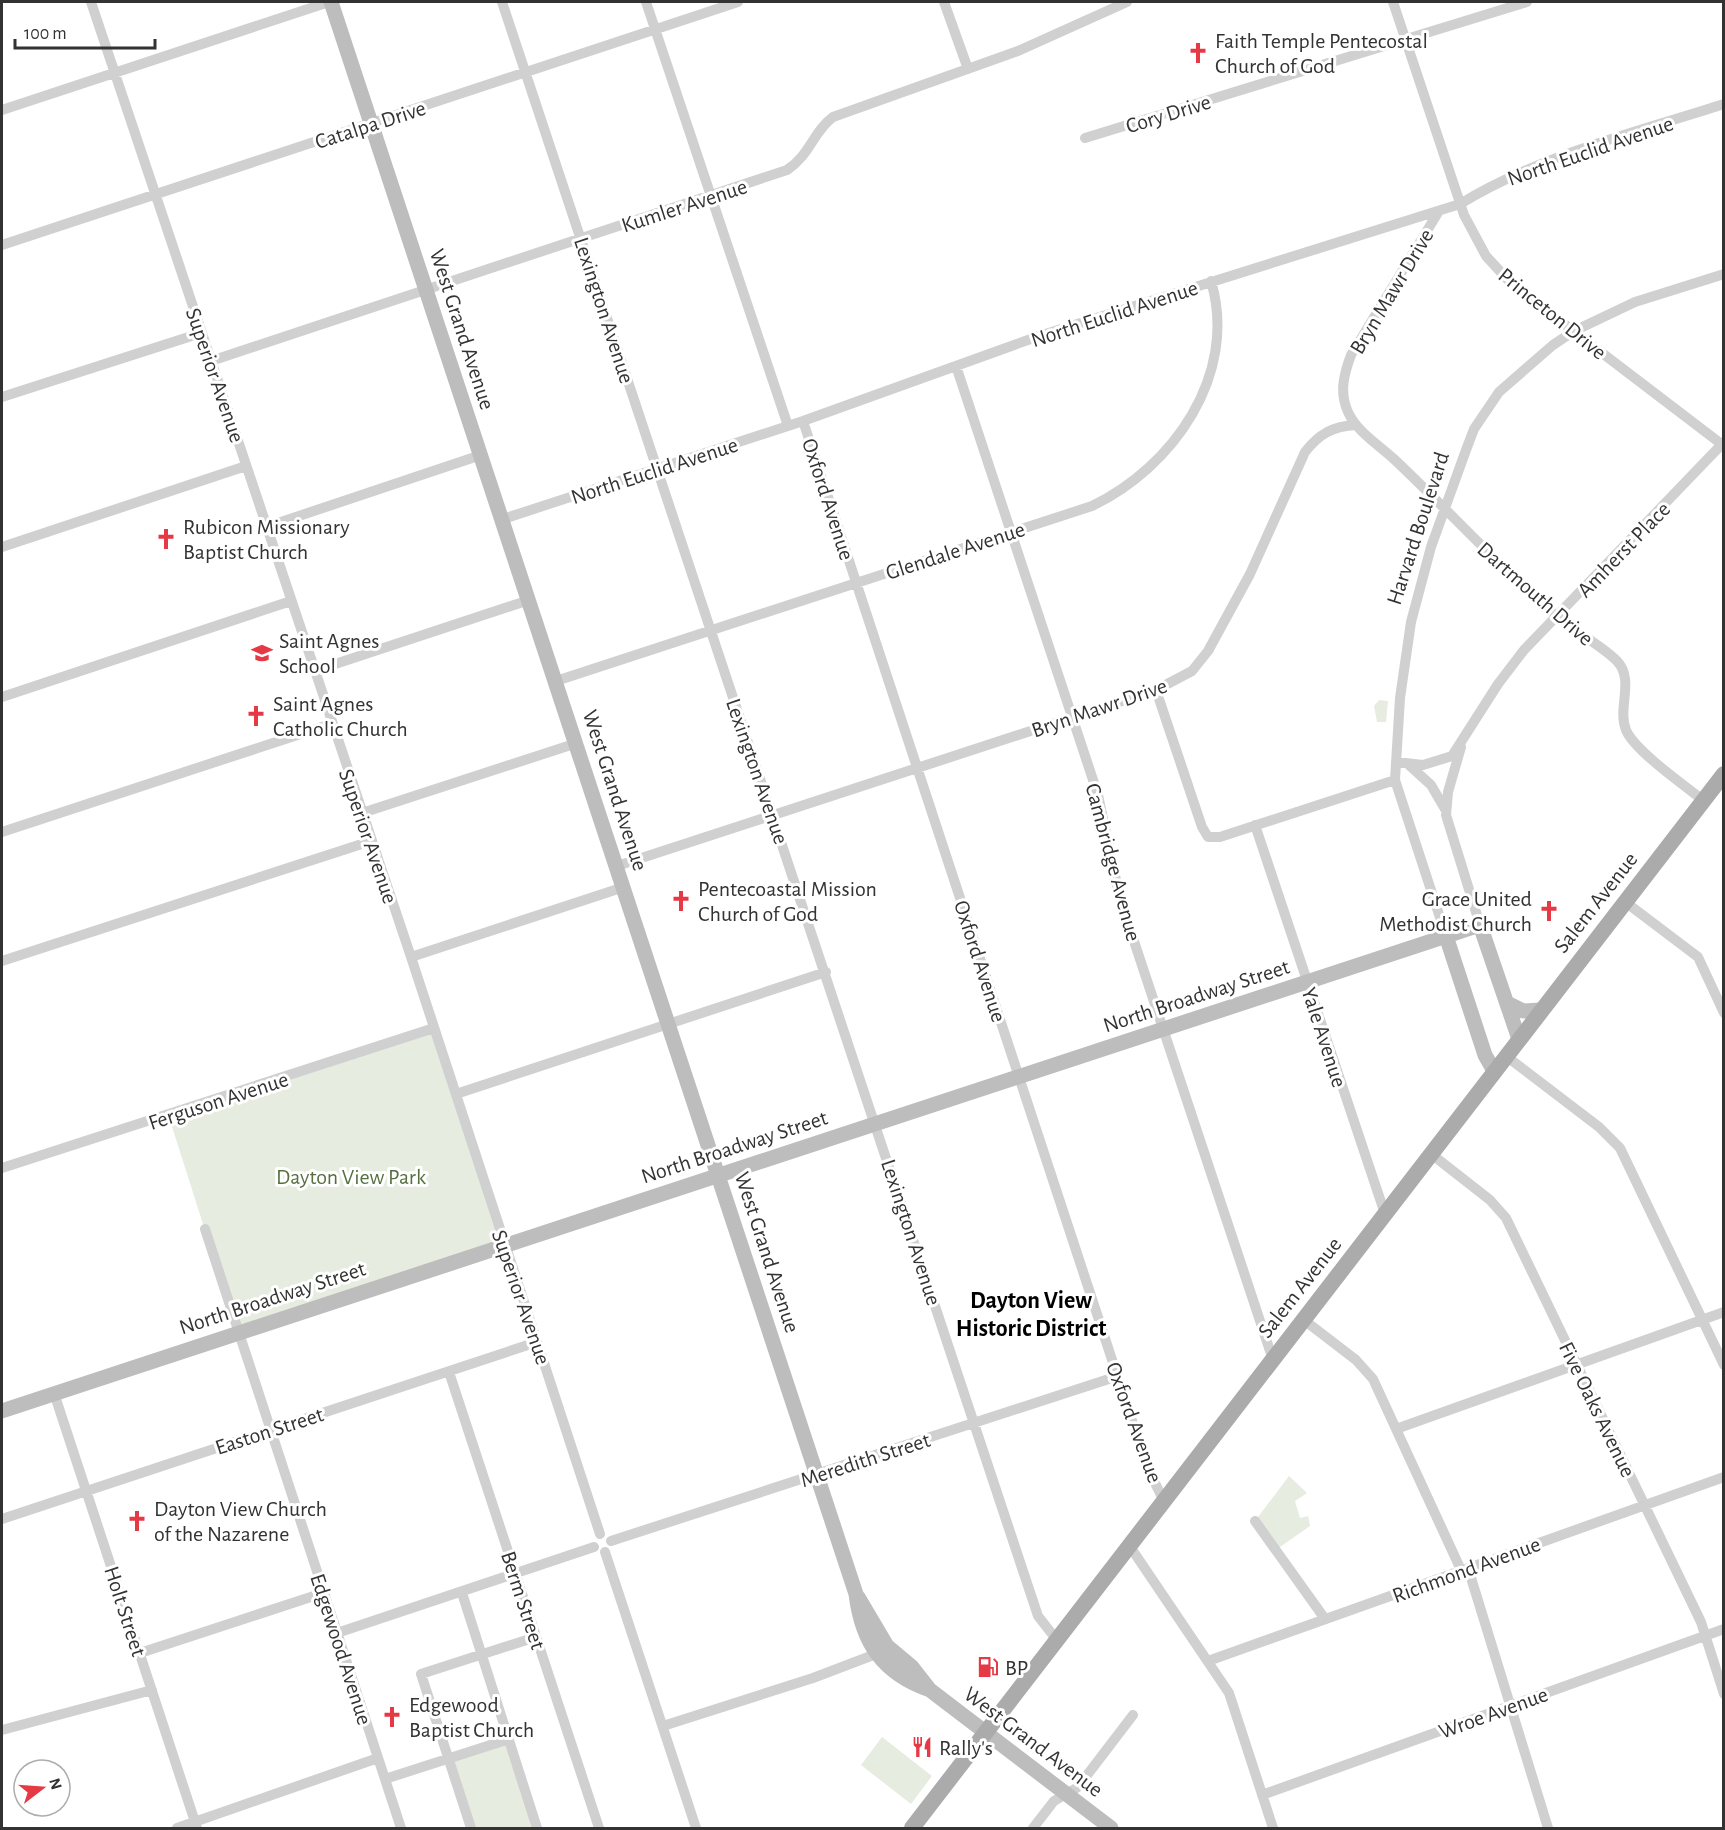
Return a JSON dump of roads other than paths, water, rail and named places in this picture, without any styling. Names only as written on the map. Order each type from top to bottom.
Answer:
[{"type":"main road","name":"Salem Avenue","points":[[912,1828],[1272,1357],[1304,1320],[1540,1010],[1724,774]]},
{"type":"street","name":"Superior Avenue","points":[[91,2],[331,724],[411,957],[600,1534]]},
{"type":"street","points":[[2,110],[330,2]]},
{"type":"street","name":"West Grand Avenue","points":[[330,2],[670,1024],[856,1594],[859,1616],[876,1654],[914,1685],[930,1690]]},
{"type":"street","name":"Lexington Avenue","points":[[502,2],[1038,1616],[1056,1639]]},
{"type":"street","name":"Oxford Avenue","points":[[646,2],[788,426]]},
{"type":"street","name":"Catalpa Drive","points":[[2,245],[738,2]]},
{"type":"street","points":[[944,2],[968,69]]},
{"type":"street","name":"Kumler Avenue","points":[[211,362],[787,170],[804,157],[821,129],[833,117],[1044,41],[1127,2]]},
{"type":"street","name":"Princeton Drive","points":[[1393,2],[1460,204],[1478,245],[1497,270],[1574,332],[1723,444]]},
{"type":"street","name":"Cory Drive","points":[[1084,138],[1527,2]]},
{"type":"street","name":"North Euclid Avenue","points":[[503,519],[803,421],[1039,336],[1460,204],[1497,182],[1536,165],[1724,104]]},
{"type":"street","name":"Bryn Mawr Drive","points":[[617,866],[1156,690],[1192,671],[1208,651],[1250,574],[1305,452],[1317,437],[1329,430],[1356,425],[1347,411],[1342,392],[1345,372],[1351,355],[1439,211]]},
{"type":"street","name":"Harvard Boulevard","points":[[1494,1071],[1481,1043],[1395,780],[1400,698],[1411,622],[1431,547],[1474,429],[1485,411],[1518,373],[1574,332],[1661,292],[1724,273]]},
{"type":"street","name":"Glendale Avenue","points":[[556,681],[1092,506],[1118,494],[1154,466],[1170,448],[1195,410],[1212,361],[1216,315],[1212,281]]},
{"type":"street","points":[[2,397],[201,333]]},
{"type":"street","name":"Cambridge Avenue","points":[[956,366],[1103,813],[1120,899],[1272,1357]]},
{"type":"street","name":"Oxford Avenue","points":[[803,421],[1148,1469],[1164,1499]]},
{"type":"street","name":"Dartmouth Drive","points":[[1356,425],[1556,617],[1617,661],[1625,675],[1623,720],[1629,736],[1703,800]]},
{"type":"street","name":"Amherst Place","points":[[1396,762],[1409,765],[1436,762],[1452,756],[1498,684],[1556,617],[1723,444]]},
{"type":"street","points":[[266,527],[481,455]]},
{"type":"street","points":[[2,547],[246,466]]},
{"type":"street","points":[[314,671],[529,600]]},
{"type":"street","points":[[2,697],[291,601]]},
{"type":"street","points":[[1156,690],[1203,831],[1208,837],[1240,830],[1395,780]]},
{"type":"street","points":[[2,832],[331,724]]},
{"type":"street","points":[[362,813],[577,743]]},
{"type":"street","points":[[1445,809],[1461,744]]},
{"type":"street","points":[[1409,765],[1431,784],[1445,809],[1480,925],[1519,1039]]},
{"type":"street","name":"Yale Avenue","points":[[1256,825],[1385,1214]]},
{"type":"street","points":[[2,962],[371,841]]},
{"type":"street","points":[[411,957],[624,887]]},
{"type":"street","points":[[1624,901],[1698,957],[1718,988],[1724,1013]]},
{"type":"street","name":"North Broadway Street","points":[[2,1411],[237,1331],[505,1247],[1480,925]]},
{"type":"street","points":[[456,1095],[826,972]]},
{"type":"street","points":[[1507,1003],[1523,1011],[1540,1010]]},
{"type":"street","name":"Ferguson Avenue","points":[[2,1168],[434,1028]]},
{"type":"street","points":[[1481,1043],[1506,1056],[1599,1127],[1620,1148],[1724,1365]]},
{"type":"street","name":"Five Oaks Avenue","points":[[1430,1154],[1500,1210],[1701,1622],[1724,1694]]},
{"type":"street","name":"Edgewood Avenue","points":[[205,1229],[401,1828]]},
{"type":"street","points":[[1396,1429],[1724,1311]]},
{"type":"street","points":[[1304,1320],[1368,1372],[1464,1569],[1548,1828]]},
{"type":"street","name":"Easton Street","points":[[2,1519],[537,1342]]},
{"type":"street","name":"Berm Street","points":[[449,1372],[599,1828]]},
{"type":"street","name":"Meredith Street","points":[[611,1540],[1118,1376]]},
{"type":"street","name":"Holt Street","points":[[54,1393],[196,1825]]},
{"type":"street","name":"Richmond Avenue","points":[[1208,1661],[1724,1476]]},
{"type":"street","points":[[1255,1521],[1325,1619]]},
{"type":"street","points":[[600,1534],[607,1535],[611,1540],[611,1548],[605,1552],[601,1553],[594,1547],[594,1539],[600,1534]]},
{"type":"street","points":[[1129,1545],[1208,1661],[1235,1709],[1273,1828]]},
{"type":"street","points":[[337,1633],[594,1547]]},
{"type":"street","points":[[605,1552],[696,1828]]},
{"type":"street","points":[[140,1653],[323,1593]]},
{"type":"street","points":[[462,1593],[537,1828]]},
{"type":"street","name":"West Grand Avenue","points":[[856,1594],[887,1646],[912,1667],[930,1690],[1111,1828]]},
{"type":"street","name":"Wroe Avenue","points":[[1262,1795],[1724,1629]]},
{"type":"street","points":[[471,1828],[421,1674],[536,1636]]},
{"type":"street","points":[[663,1726],[843,1668],[876,1654]]},
{"type":"street","points":[[2,1730],[152,1690]]},
{"type":"street","points":[[1033,1828],[1054,1801],[1078,1787],[1133,1715]]},
{"type":"street","points":[[385,1779],[509,1739]]},
{"type":"street","points":[[177,1828],[196,1825],[378,1758]]},
{"type":"place","name":"Faith Temple Pentecostal Church of God","points":[[1198,53]]},
{"type":"place","name":"Rubicon Missionary Baptist Church","points":[[166,539]]},
{"type":"place","name":"Saint Agnes School","points":[[262,653]]},
{"type":"place","name":"Saint Agnes Catholic Church","points":[[256,716]]},
{"type":"place","name":"Pentecoastal Mission Church of God","points":[[681,901]]},
{"type":"place","name":"Grace United Methodist Church","points":[[1549,911]]},
{"type":"place","name":"Dayton View Church of the Nazarene","points":[[137,1521]]},
{"type":"place","name":"BP","points":[[988,1667]]},
{"type":"place","name":"Edgewood Baptist Church","points":[[392,1717]]},
{"type":"place","name":"Rally's","points":[[922,1747]]},
{"type":"district","name":"Dayton View Historic District","points":[[1031,1314]]},
{"type":"park label","name":"Dayton View Park","points":[[351,1176]]}]
